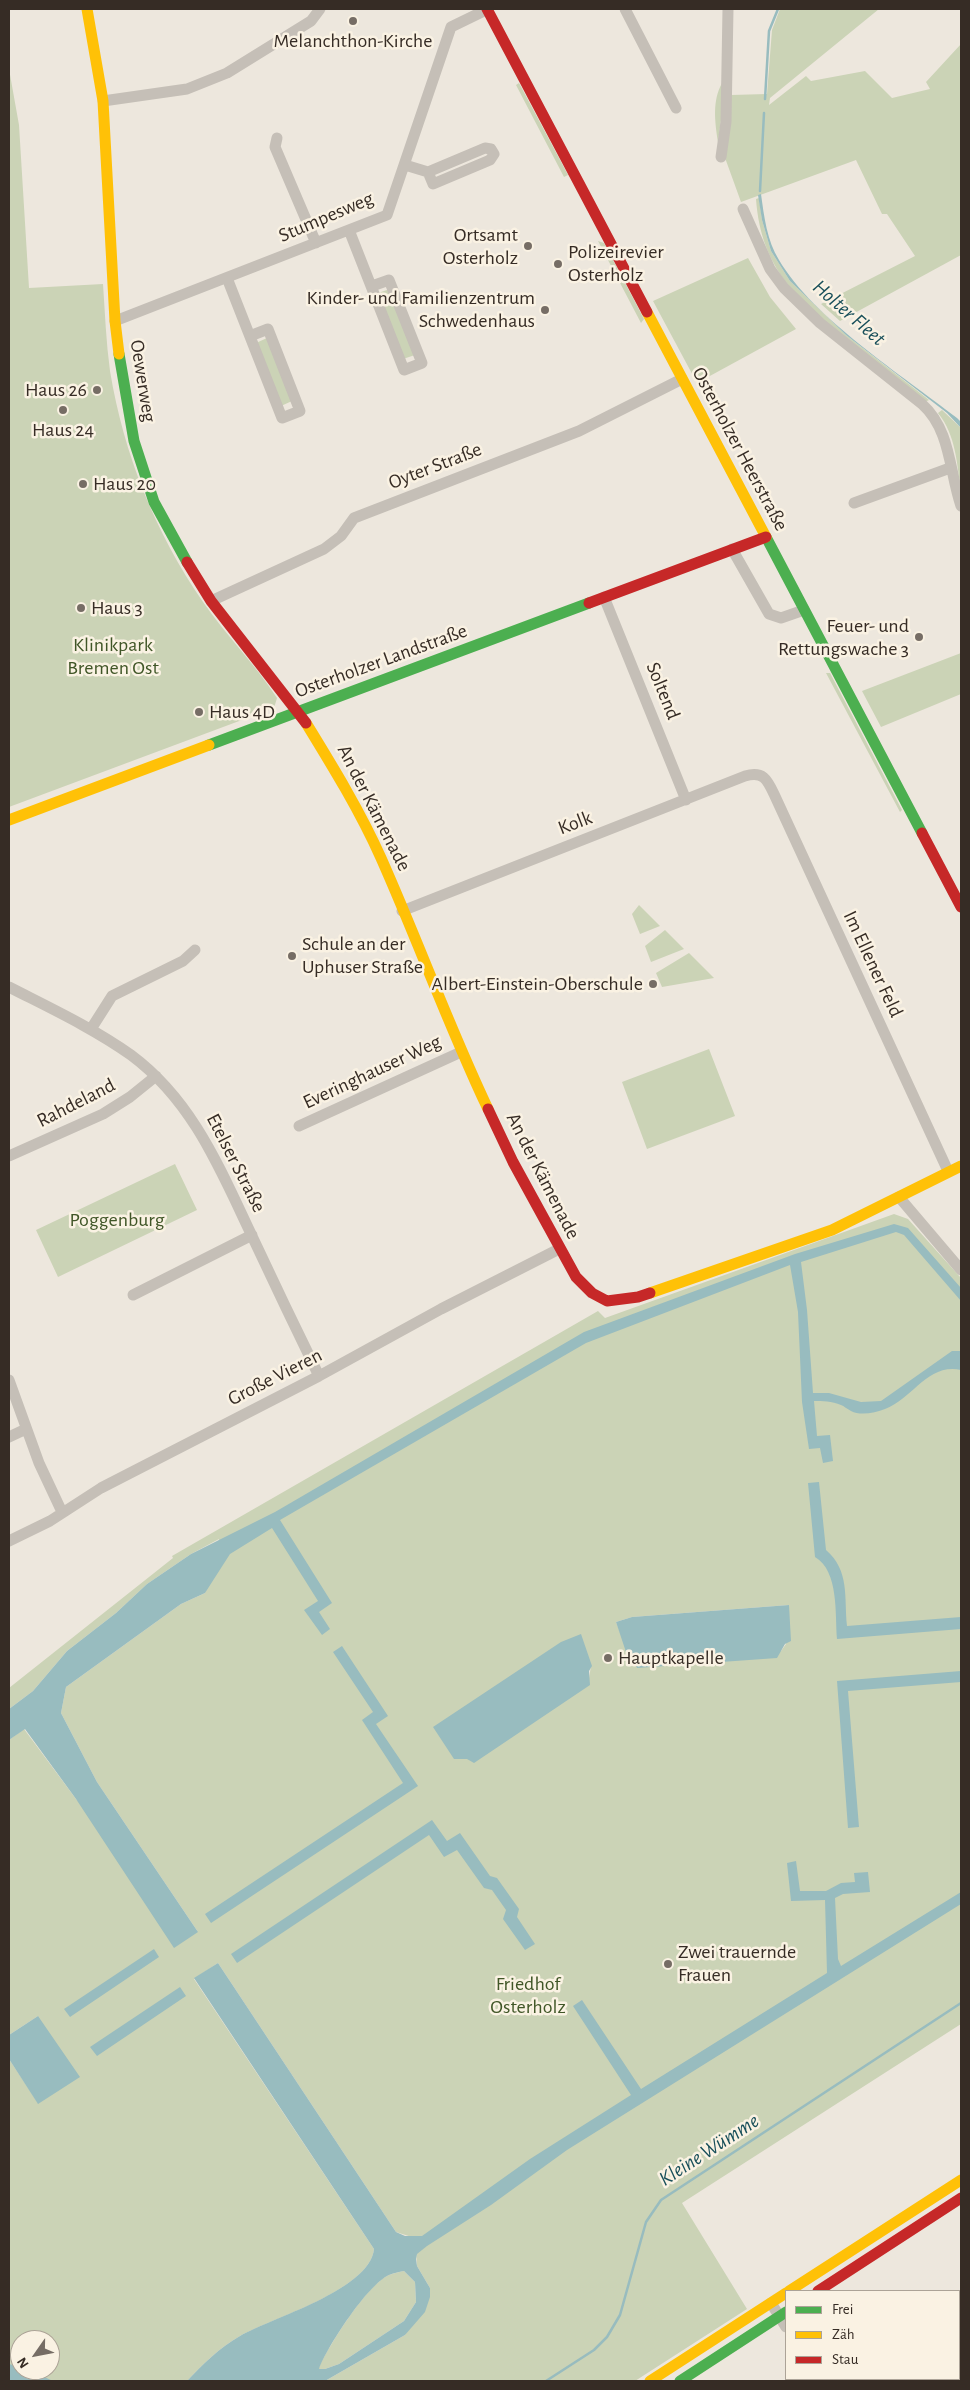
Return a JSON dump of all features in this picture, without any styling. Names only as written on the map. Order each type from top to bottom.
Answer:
[{"type":"main road","name":"Oewerweg","points":[[87,9],[103,102],[114,321],[122,381],[134,441],[146,482],[154,502],[180,550],[211,601],[299,711]]},
{"type":"main road","name":"Osterholzer Heerstraße","points":[[487,9],[961,906]]},
{"type":"main road","name":"Osterholzer Landstraße","points":[[9,820],[766,537]]},
{"type":"main road","name":"An der Kämenade","points":[[299,711],[353,801],[381,858],[462,1052],[513,1162],[576,1277],[592,1292],[607,1302],[638,1297],[832,1230],[874,1211],[948,1171],[961,1166]]},
{"type":"main road","points":[[790,2290],[961,2180]]},
{"type":"main road","points":[[820,2290],[961,2198]]},
{"type":"main road","points":[[650,2381],[785,2293]]},
{"type":"main road","points":[[680,2381],[784,2318]]},
{"type":"street","points":[[103,102],[178,91],[226,73],[311,21],[320,9]]},
{"type":"street","name":"Stumpesweg","points":[[114,321],[387,214],[451,27],[487,9]]},
{"type":"street","points":[[625,9],[676,108]]},
{"type":"street","points":[[722,157],[726,112],[728,9]]},
{"type":"street","points":[[278,138],[275,148],[316,243]]},
{"type":"street","points":[[405,165],[428,172],[484,148],[491,149],[494,154],[490,160],[433,184],[428,172]]},
{"type":"street","points":[[743,209],[770,269],[789,294],[820,323],[922,404],[935,418],[945,440],[950,468],[961,506]]},
{"type":"street","points":[[349,230],[404,370],[422,363],[389,280],[372,286]]},
{"type":"street","points":[[227,278],[282,418],[300,411],[268,329],[250,336]]},
{"type":"street","name":"Oyter Straße","points":[[211,601],[324,549],[341,536],[354,518],[579,431],[682,379]]},
{"type":"street","points":[[854,503],[950,468]]},
{"type":"street","points":[[732,549],[769,614],[781,618],[804,610]]},
{"type":"street","name":"Soltend","points":[[604,597],[686,800]]},
{"type":"street","name":"Kolk","points":[[402,911],[745,776],[755,773],[761,774]]},
{"type":"street","name":"Im Ellener Feld","points":[[761,774],[768,782],[774,794],[948,1171]]},
{"type":"street","points":[[91,1028],[112,996],[183,961],[195,950]]},
{"type":"street","name":"Etelser Straße","points":[[9,987],[91,1028],[132,1056],[156,1076],[188,1112],[206,1139],[319,1376]]},
{"type":"street","name":"Everinghauser Weg","points":[[299,1126],[462,1052]]},
{"type":"street","name":"Rahdeland","points":[[9,1156],[103,1114],[130,1097],[156,1076]]},
{"type":"street","points":[[899,1197],[961,1270]]},
{"type":"street","points":[[133,1295],[252,1236]]},
{"type":"street","name":"Große Vieren","points":[[9,1541],[50,1521],[101,1488],[319,1376],[465,1296],[559,1249]]},
{"type":"street","points":[[9,1380],[26,1429],[62,1512]]},
{"type":"street","points":[[9,1437],[26,1429]]},
{"type":"street","points":[[771,2303],[784,2318]]},
{"type":"green space","points":[[780,9],[879,9],[770,98],[769,105],[806,76],[811,81],[865,71],[892,98],[930,89],[926,82],[961,44],[961,255],[840,321],[821,304],[915,256],[887,214],[882,214],[856,160],[741,202],[724,155],[731,95],[767,94],[772,30]]},
{"type":"green space","name":"Klinikpark Bremen Ost","points":[[9,69],[19,125],[29,288],[103,284],[110,371],[116,402],[133,463],[144,492],[170,548],[203,602],[277,698],[274,708],[9,807]]},
{"type":"green space","points":[[519,83],[568,175],[564,177],[516,85]]},
{"type":"green space","points":[[722,83],[724,98],[718,142],[715,119],[716,104]]},
{"type":"green space","points":[[759,198],[762,220],[771,251],[790,281],[846,335],[929,400],[925,402],[888,373],[832,328],[799,298],[775,265],[766,246],[759,224],[756,199]]},
{"type":"green space","points":[[598,241],[604,243],[644,319],[641,323]]},
{"type":"green space","points":[[748,258],[770,297],[796,329],[697,383],[653,301]]},
{"type":"green space","points":[[390,289],[415,355],[403,359],[378,293]]},
{"type":"green space","points":[[267,338],[292,401],[281,406],[256,343]]},
{"type":"green space","points":[[942,410],[961,428],[961,491],[952,440],[938,413]]},
{"type":"green space","points":[[961,653],[961,694],[881,727],[862,691]]},
{"type":"green space","points":[[826,673],[830,673],[902,810],[900,812]]},
{"type":"green space","points":[[639,905],[660,926],[640,934],[632,914]]},
{"type":"green space","points":[[665,930],[684,949],[651,962],[645,946]]},
{"type":"green space","points":[[689,953],[714,978],[662,987],[656,973]]},
{"type":"green space","points":[[709,1049],[735,1116],[647,1149],[622,1082]]},
{"type":"green space","name":"Poggenburg","points":[[175,1164],[197,1210],[58,1277],[36,1230]]},
{"type":"green space","name":"Friedhof Osterholz","points":[[894,1214],[908,1219],[961,1278],[961,2024],[682,2203],[747,2309],[635,2381],[325,2381],[405,2335],[430,2288],[417,2266],[415,2238],[396,2232],[218,1963],[194,1979],[374,2249],[368,2264],[356,2277],[338,2290],[232,2341],[199,2368],[187,2381],[9,2381],[9,2059],[38,2103],[38,2016],[9,2035],[9,1740],[24,1729],[76,1799],[198,1932],[97,1782],[61,1713],[66,1687],[181,1604],[205,1593],[219,1539],[191,1554],[147,1584],[116,1613],[67,1651],[33,1691],[9,1709],[9,1688],[173,1558],[172,1556],[598,1311],[605,1318]],"holes":[[[789,1605],[786,1644],[781,1651],[635,1662],[630,1657],[616,1622],[632,1617]],[[591,1666],[589,1678],[467,1759],[460,1758]]]},
{"type":"green space","points":[[404,2271],[415,2282],[416,2302],[404,2321],[339,2364],[325,2369],[318,2369],[339,2332],[370,2290],[389,2275]]},
{"type":"water","points":[[761,194],[767,228],[775,253],[794,282],[860,345],[957,418],[961,422],[961,428],[947,413],[846,335],[790,281],[771,251],[762,220],[758,195]]},
{"type":"water","points":[[894,1224],[908,1228],[961,1288],[961,1301],[904,1235],[896,1232],[801,1262],[807,1310],[813,1393],[829,1393],[861,1402],[881,1401],[952,1351],[961,1351],[961,1370],[949,1369],[939,1372],[929,1377],[895,1404],[872,1413],[855,1413],[842,1405],[814,1401],[817,1436],[830,1435],[833,1461],[823,1463],[820,1448],[809,1449],[802,1402],[798,1312],[790,1265],[586,1343],[280,1520],[332,1603],[319,1612],[330,1629],[322,1635],[304,1610],[318,1601],[272,1528],[230,1554],[205,1593],[181,1604],[66,1687],[61,1713],[97,1782],[198,1932],[174,1948],[76,1799],[25,1729],[9,1740],[9,1709],[33,1691],[67,1651],[116,1613],[147,1584],[191,1554],[275,1512],[584,1332],[795,1254]]},
{"type":"water","points":[[819,1482],[826,1550],[834,1558],[842,1576],[847,1626],[961,1617],[961,1629],[837,1639],[832,1583],[823,1564],[815,1557],[808,1483]]},
{"type":"water","points":[[789,1605],[791,1641],[785,1644],[777,1658],[637,1668],[635,1662],[627,1655],[616,1622],[632,1617]]},
{"type":"water","points":[[581,1634],[592,1666],[589,1671],[590,1685],[474,1763],[467,1759],[454,1759],[433,1727],[561,1642]]},
{"type":"water","points":[[342,1646],[388,1716],[376,1724],[418,1786],[211,1923],[205,1914],[403,1783],[362,1720],[373,1712],[333,1652]]},
{"type":"water","points":[[961,1671],[961,1682],[848,1691],[859,1827],[848,1828],[837,1681]]},
{"type":"water","points":[[432,1820],[447,1841],[460,1833],[490,1876],[497,1878],[519,1909],[517,1917],[535,1944],[525,1950],[503,1919],[506,1910],[492,1890],[484,1888],[457,1850],[444,1857],[429,1835],[237,1963],[231,1954]]},
{"type":"water","points":[[796,1861],[800,1891],[826,1891],[841,1883],[855,1882],[854,1873],[868,1872],[870,1892],[843,1894],[835,1898],[838,1959],[841,1966],[961,1892],[961,1904],[567,2150],[491,2205],[427,2246],[417,2254],[416,2259],[417,2266],[430,2288],[430,2297],[425,2312],[405,2335],[325,2381],[187,2381],[199,2368],[240,2336],[338,2290],[356,2277],[368,2264],[374,2249],[194,1978],[218,1963],[396,2232],[405,2236],[422,2236],[530,2159],[631,2095],[573,2006],[582,2000],[641,2089],[827,1973],[825,1900],[791,1901],[787,1863]],"holes":[[[404,2271],[415,2282],[416,2302],[404,2321],[339,2364],[319,2369],[339,2332],[370,2290],[391,2274]]]},
{"type":"water","points":[[154,1949],[159,1957],[70,2017],[64,2009]]},
{"type":"water","points":[[180,1987],[186,1996],[97,2056],[90,2047]]},
{"type":"water","points":[[38,2016],[80,2077],[38,2104],[9,2059],[9,2035]]},
{"type":"water","points":[[9,2364],[10,2380],[53,2381],[9,2381]]},
{"type":"waterway","name":"Holter Fleet","points":[[765,99],[769,31],[778,9]]},
{"type":"waterway","name":"Holter Fleet","points":[[760,191],[764,113]]},
{"type":"waterway","name":"Kleine Wümme","points":[[546,2381],[594,2350],[607,2337],[620,2315],[646,2222],[661,2200],[961,2003]]},
{"type":"traffic: fast","points":[[119,354],[134,441],[154,502],[187,562]]},
{"type":"traffic: fast","points":[[766,537],[922,833]]},
{"type":"traffic: fast","points":[[209,745],[589,603]]},
{"type":"traffic: fast","points":[[680,2381],[785,2313]]},
{"type":"traffic: slow","points":[[87,9],[103,101],[115,321],[119,354]]},
{"type":"traffic: slow","points":[[647,312],[766,537]]},
{"type":"traffic: slow","points":[[306,723],[346,789],[373,841],[488,1109]]},
{"type":"traffic: slow","points":[[9,820],[209,745]]},
{"type":"traffic: slow","points":[[650,1293],[832,1230],[961,1166]]},
{"type":"traffic: slow","points":[[791,2290],[961,2180]]},
{"type":"traffic: slow","points":[[650,2381],[785,2294]]},
{"type":"traffic: jam","points":[[487,9],[647,312]]},
{"type":"traffic: jam","points":[[589,603],[766,537]]},
{"type":"traffic: jam","points":[[187,562],[211,601],[306,723]]},
{"type":"traffic: jam","points":[[922,833],[961,907]]},
{"type":"traffic: jam","points":[[488,1109],[513,1162],[576,1277],[592,1293],[607,1301],[638,1297],[650,1293]]},
{"type":"traffic: jam","points":[[820,2290],[961,2198]]},
{"type":"place","name":"Melanchthon-Kirche","points":[[353,21]]},
{"type":"place","name":"Ortsamt Osterholz","points":[[528,246]]},
{"type":"place","name":"Polizeirevier Osterholz","points":[[558,264]]},
{"type":"place","name":"Kinder- und Familienzentrum Schwedenhaus","points":[[545,310]]},
{"type":"place","name":"Haus 26","points":[[97,390]]},
{"type":"place","name":"Haus 24","points":[[63,410]]},
{"type":"place","name":"Haus 20","points":[[83,484]]},
{"type":"place","name":"Haus 3","points":[[81,608]]},
{"type":"place","name":"Feuer- und Rettungswache 3","points":[[919,637]]},
{"type":"place","name":"Haus 4D","points":[[199,712]]},
{"type":"place","name":"Schule an der Uphuser Straße","points":[[292,956]]},
{"type":"place","name":"Albert-Einstein-Oberschule","points":[[653,984]]},
{"type":"place","name":"Hauptkapelle","points":[[608,1658]]},
{"type":"place","name":"Zwei trauernde Frauen","points":[[668,1964]]}]
